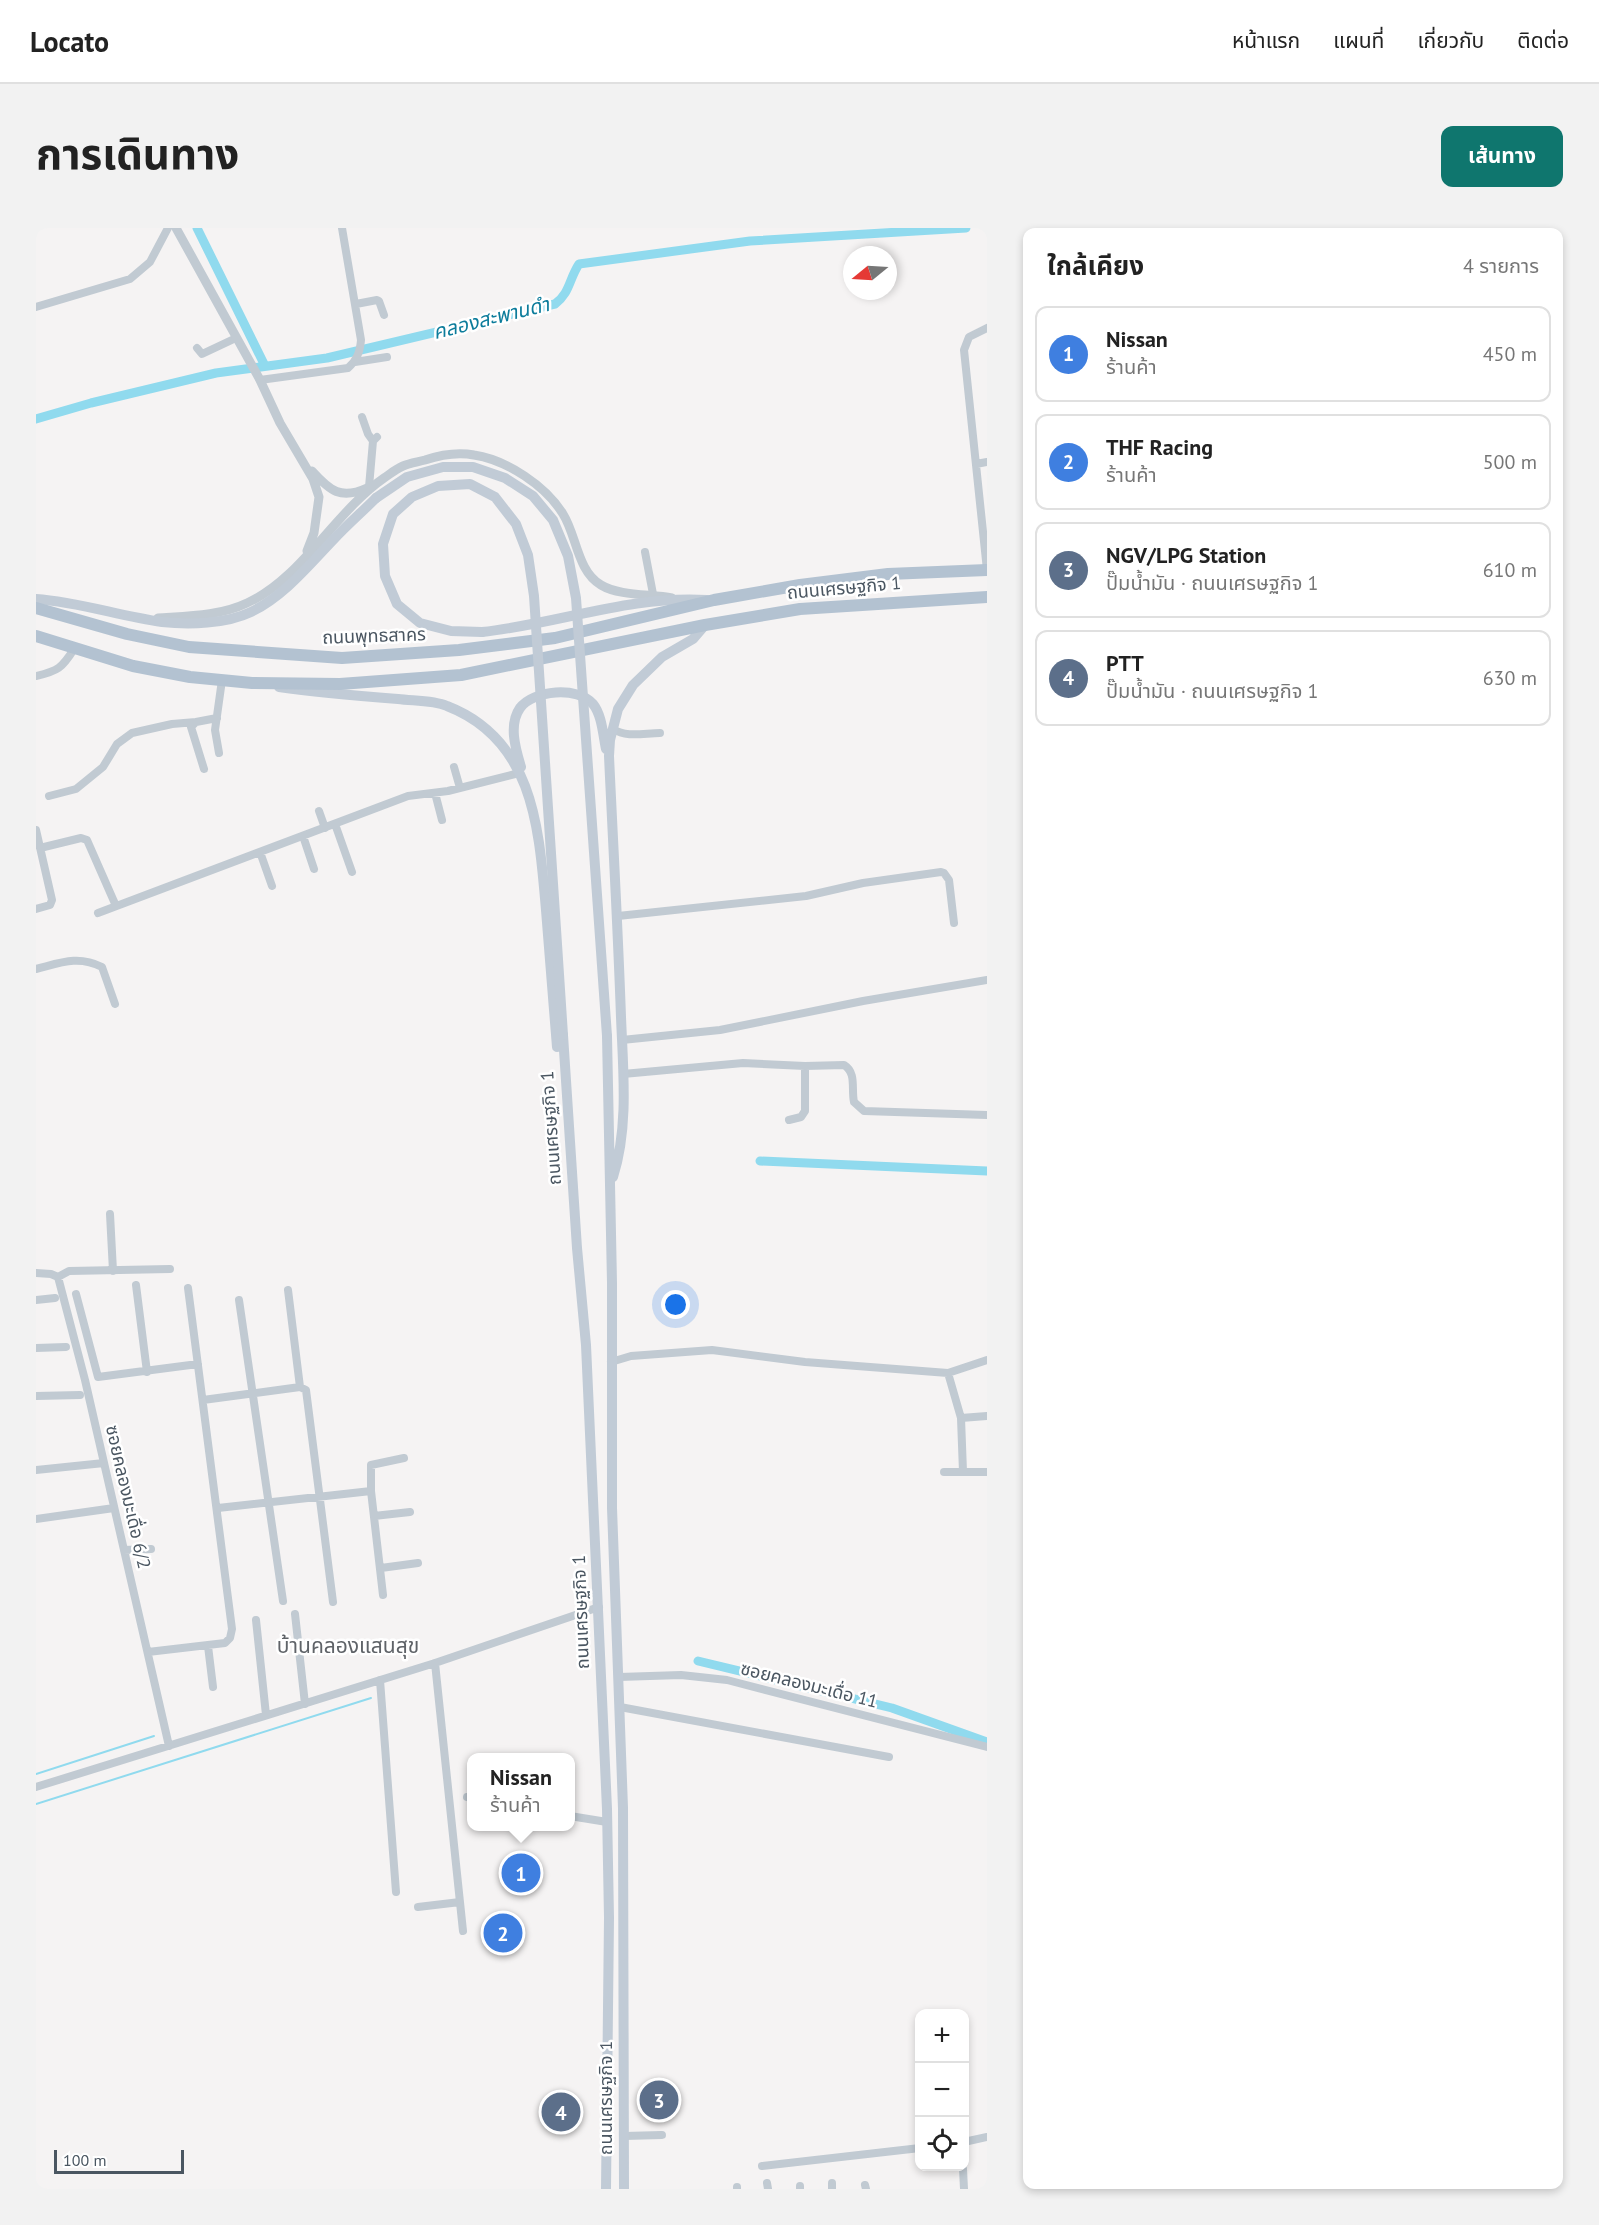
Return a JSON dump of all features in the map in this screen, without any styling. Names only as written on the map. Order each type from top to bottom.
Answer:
[{"type":"main road","name":"ถนนเศรษฐกิจ 1","points":[[36,599],[61,601],[143,619],[189,623],[227,620],[251,612],[296,579],[376,498],[407,477],[443,467],[473,467],[505,478],[533,496],[553,520],[568,556],[576,598],[606,1036],[610,1185],[612,1508],[623,1808],[624,2189]]},
{"type":"main road","name":"ถนนเศรษฐกิจ 1","points":[[606,2189],[608,1822],[599,1607],[586,1345],[572,1175],[563,1035],[534,596],[528,555],[516,524],[495,497],[470,484],[438,486],[412,497],[393,514],[383,544],[385,576],[397,604],[420,623],[451,631],[482,632],[518,628],[627,605],[676,598],[714,600],[800,585],[888,574],[987,570]]},
{"type":"main road","name":"ถนนเศรษฐกิจ 1","points":[[705,625],[800,609],[987,597]]},
{"type":"main road","name":"ถนนพุทธสาคร","points":[[36,608],[127,634],[189,647],[342,658],[459,650],[555,638],[714,600]]},
{"type":"main road","points":[[252,683],[340,684],[461,675],[705,625]]},
{"type":"main road","points":[[610,1185],[620,1148],[623,1074],[610,740],[618,709],[633,685],[662,657],[693,639],[705,625]]},
{"type":"main road","points":[[36,636],[133,666],[190,677],[319,693],[446,705],[471,719],[495,737],[514,763],[529,794]]},
{"type":"main road","points":[[572,1175],[564,1137],[540,842],[515,744],[514,725],[520,708],[529,701],[548,693],[571,693],[592,702],[602,730],[610,777]]},
{"type":"main road","points":[[607,1809],[623,1808]]},
{"type":"street","points":[[36,307],[130,279],[150,262],[168,228]]},
{"type":"street","points":[[176,228],[260,380],[280,423],[313,479],[318,497],[314,533],[301,560]]},
{"type":"street","points":[[260,380],[348,368],[355,362],[361,340],[342,228]]},
{"type":"street","points":[[356,304],[377,300],[384,315]]},
{"type":"street","points":[[987,328],[969,337],[964,350],[987,570]]},
{"type":"street","points":[[197,348],[202,354],[236,338]]},
{"type":"street","points":[[355,362],[387,357]]},
{"type":"street","points":[[362,417],[368,434],[375,439],[373,485]]},
{"type":"street","points":[[143,619],[195,616],[225,611],[247,603],[265,592],[301,560],[369,488],[402,466],[441,455],[475,455],[510,467],[540,487],[563,514],[585,567],[591,578],[600,585],[619,593],[653,594],[676,598]]},
{"type":"street","points":[[976,464],[987,462]]},
{"type":"street","points":[[305,463],[328,488],[339,493],[351,494],[373,485]]},
{"type":"street","points":[[645,552],[653,594]]},
{"type":"street","points":[[36,676],[57,670],[65,663],[74,649]]},
{"type":"street","points":[[219,753],[215,730],[222,680]]},
{"type":"street","points":[[49,796],[76,789],[103,767],[117,744],[132,733],[172,724],[217,718]]},
{"type":"street","points":[[196,722],[190,727],[204,769]]},
{"type":"street","points":[[613,729],[621,734],[660,732]]},
{"type":"street","points":[[454,767],[460,788]]},
{"type":"street","points":[[98,913],[408,796],[460,788],[519,773]]},
{"type":"street","points":[[435,793],[442,820]]},
{"type":"street","points":[[319,811],[325,828]]},
{"type":"street","points":[[335,824],[352,872]]},
{"type":"street","points":[[36,830],[52,900],[50,905],[36,909]]},
{"type":"street","points":[[303,836],[314,869]]},
{"type":"street","points":[[40,848],[81,837],[87,840],[116,906]]},
{"type":"street","points":[[260,852],[272,886]]},
{"type":"street","points":[[618,916],[806,896],[863,884],[941,872],[949,880],[954,923]]},
{"type":"street","points":[[36,969],[67,961],[89,960],[102,967],[115,1004]]},
{"type":"street","points":[[622,1040],[720,1030],[863,1001],[987,980]]},
{"type":"street","points":[[623,1074],[743,1063],[843,1065],[853,1076],[854,1102],[864,1111],[987,1115]]},
{"type":"street","points":[[789,1120],[801,1117],[805,1111],[805,1066]]},
{"type":"street","points":[[110,1214],[113,1271]]},
{"type":"street","points":[[36,1273],[58,1277],[69,1271],[170,1269]]},
{"type":"street","name":"ซอยคลองมะเดื่อ 6/2","points":[[58,1277],[105,1463],[169,1746]]},
{"type":"street","points":[[136,1286],[147,1372]]},
{"type":"street","points":[[148,1652],[225,1643],[230,1638],[232,1629],[188,1288]]},
{"type":"street","points":[[288,1290],[300,1387]]},
{"type":"street","points":[[76,1294],[98,1377],[198,1364]]},
{"type":"street","points":[[36,1300],[55,1298]]},
{"type":"street","points":[[239,1300],[283,1600]]},
{"type":"street","points":[[36,1348],[66,1347]]},
{"type":"street","points":[[610,1362],[631,1356],[712,1350],[805,1362],[948,1373],[987,1360]]},
{"type":"street","points":[[948,1373],[961,1418],[963,1472]]},
{"type":"street","points":[[203,1400],[300,1387],[306,1390],[333,1602]]},
{"type":"street","points":[[36,1396],[80,1395]]},
{"type":"street","points":[[961,1418],[987,1416]]},
{"type":"street","points":[[383,1595],[371,1491],[371,1465],[404,1458]]},
{"type":"street","points":[[36,1470],[105,1463]]},
{"type":"street","points":[[944,1472],[987,1472]]},
{"type":"street","points":[[218,1508],[371,1491]]},
{"type":"street","points":[[36,1519],[114,1508]]},
{"type":"street","points":[[374,1516],[410,1512]]},
{"type":"street","points":[[124,1550],[151,1549]]},
{"type":"street","points":[[381,1568],[418,1563]]},
{"type":"street","points":[[36,1787],[435,1663],[599,1607]]},
{"type":"street","points":[[296,1614],[305,1704]]},
{"type":"street","points":[[256,1620],[266,1715]]},
{"type":"street","points":[[208,1646],[213,1687]]},
{"type":"street","points":[[435,1663],[464,1932]]},
{"type":"street","name":"ซอยคลองมะเดื่อ 11","points":[[619,1677],[681,1675],[727,1680],[987,1747]]},
{"type":"street","points":[[380,1680],[396,1892]]},
{"type":"street","points":[[620,1707],[889,1757]]},
{"type":"street","points":[[575,1817],[608,1822]]},
{"type":"street","points":[[418,1907],[460,1902]]},
{"type":"street","points":[[624,2136],[662,2134]]},
{"type":"street","points":[[969,2141],[987,2137]]},
{"type":"street","points":[[762,2166],[915,2149]]},
{"type":"street","points":[[963,2171],[964,2189]]},
{"type":"waterway","points":[[197,228],[265,366]]},
{"type":"waterway","name":"คลองสะพานดำ","points":[[36,419],[91,403],[216,373],[327,358],[555,304],[567,290],[579,264],[750,241],[966,228]]},
{"type":"waterway","points":[[760,1161],[987,1171]]},
{"type":"waterway","points":[[698,1661],[892,1708],[987,1742]]},
{"type":"waterway","points":[[36,1804],[371,1698]]},
{"type":"waterway","points":[[36,1774],[154,1736]]},
{"type":"place","name":"Nissan","points":[[521,1873]]},
{"type":"place","name":"THF Racing","points":[[503,1933]]},
{"type":"place","name":"NGV/LPG Station","points":[[659,2100]]},
{"type":"place","name":"PTT","points":[[561,2112]]},
{"type":"district","name":"บ้านคลองแสนสุข","points":[[348,1646]]}]
